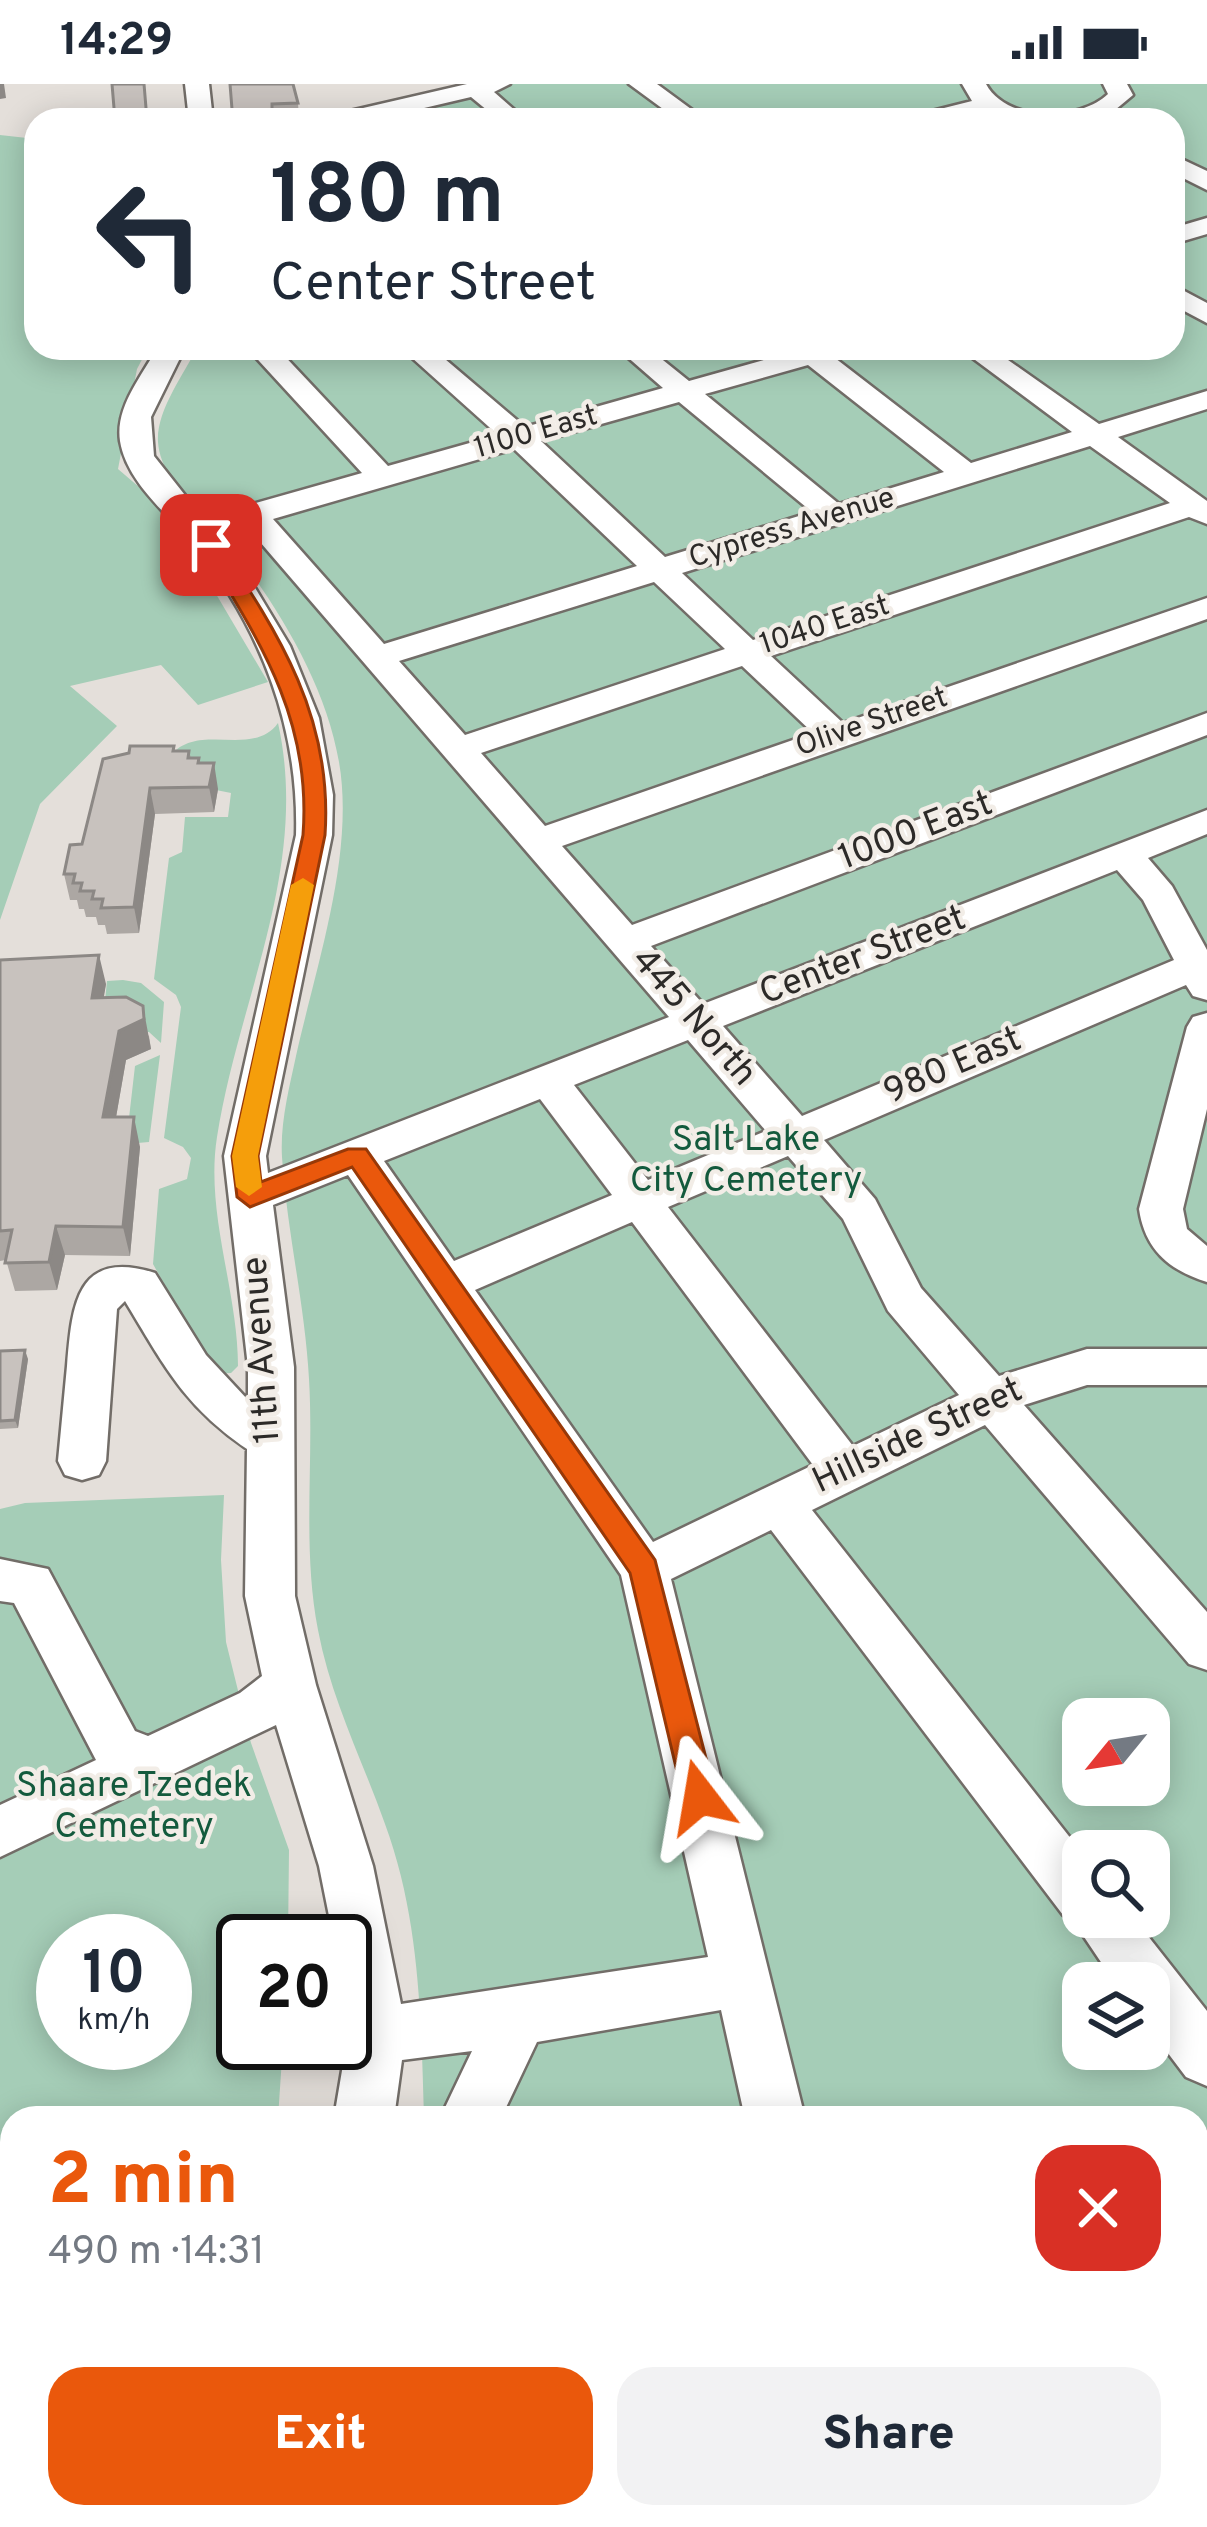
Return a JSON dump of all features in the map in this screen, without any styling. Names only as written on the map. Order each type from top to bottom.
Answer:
[{"type":"street","points":[[641,84],[676,108]]},
{"type":"street","points":[[1108,108],[1121,94],[1115,84]]},
{"type":"street","points":[[402,108],[487,87]]},
{"type":"street","points":[[951,108],[981,94]]},
{"type":"street","name":"11th Avenue","points":[[164,360],[136,417],[135,444],[142,463],[211,545],[274,646],[311,742],[317,791],[314,835],[245,1156],[271,1367],[270,1597],[290,1685],[346,1866],[377,2035],[366,2106]]},
{"type":"street","points":[[272,360],[382,477]]},
{"type":"street","points":[[429,360],[520,438],[835,735]]},
{"type":"street","points":[[645,360],[834,514]]},
{"type":"street","name":"1100 East","points":[[260,512],[780,360]]},
{"type":"street","points":[[820,360],[968,476]]},
{"type":"street","points":[[990,360],[1200,510]]},
{"type":"street","name":"Cypress Avenue","points":[[377,657],[1207,400]]},
{"type":"street","name":"1040 East","points":[[458,749],[747,652],[1200,510]]},
{"type":"street","name":"445 North","points":[[260,512],[256,520],[860,1210],[904,1299],[1207,1648]]},
{"type":"street","name":"Olive Street","points":[[539,842],[1207,608]]},
{"type":"street","name":"1000 East","points":[[626,940],[1207,723]]},
{"type":"street","name":"Center Street","points":[[250,1197],[1207,821]]},
{"type":"street","points":[[1125,855],[1159,895],[1203,976]]},
{"type":"street","name":"980 East","points":[[444,1284],[796,1135],[1203,976]]},
{"type":"street","points":[[1207,1027],[1161,1209],[1167,1238],[1207,1265]]},
{"type":"street","points":[[548,1079],[845,1471]]},
{"type":"street","points":[[357,1155],[644,1569],[772,2106]]},
{"type":"street","points":[[1169,1190],[1207,1161]]},
{"type":"street","points":[[82,1461],[95,1302],[116,1283],[139,1285],[190,1368],[224,1408],[271,1440]]},
{"type":"street","name":"Hillside Street","points":[[644,1569],[992,1399],[1087,1367],[1207,1367]]},
{"type":"street","points":[[779,1503],[1062,1870]]},
{"type":"street","points":[[0,1580],[30,1584],[117,1748],[150,1760]]},
{"type":"street","points":[[0,1832],[258,1709],[290,1685]]},
{"type":"street","points":[[1115,1938],[1207,2057]]},
{"type":"street","points":[[377,2035],[519,2017],[744,1979]]},
{"type":"street","points":[[476,2106],[519,2017]]},
{"type":"green space","name":"Salt Lake City Cemetery","points":[[467,84],[1207,84],[1207,2106],[424,2106],[416,1969],[405,1896],[385,1824],[331,1680],[313,1599],[309,1379],[282,1157],[288,1093],[338,872],[343,797],[339,762],[315,683],[289,632],[243,562],[169,475],[161,459],[159,430],[166,405],[190,360],[1185,360],[1185,108],[364,108]]},
{"type":"green space","points":[[0,135],[24,138],[24,360],[142,360],[118,469],[167,511],[268,682],[198,705],[161,665],[70,686],[117,726],[40,804],[0,920]]},
{"type":"green space","points":[[278,723],[285,777],[279,881],[227,1085],[214,1166],[238,1366],[231,1373],[214,1374],[153,1264],[159,1189],[187,1179],[191,1158],[183,1147],[164,1138],[181,1007],[176,995],[154,979],[169,858],[182,852],[185,817],[228,817],[231,793],[206,788],[171,755],[196,741],[255,738]]},
{"type":"green space","points":[[107,981],[141,983],[164,1002],[161,1043],[149,1032],[102,1031]]},
{"type":"green space","points":[[160,1055],[149,1142],[126,1144],[135,1066]]},
{"type":"green space","name":"Shaare Tzedek Cemetery","points":[[224,1495],[221,1560],[226,1642],[251,1743],[289,1850],[288,1914],[216,1914],[216,2070],[281,2070],[279,2106],[0,2106],[0,1509],[25,1503]]},
{"type":"building","points":[[112,84],[144,84],[146,108],[114,108]]},
{"type":"building","points":[[230,84],[293,84],[298,103],[272,104],[272,108],[232,108]]},
{"type":"building","points":[[130,746],[174,746],[173,751],[189,751],[188,758],[199,758],[198,763],[214,763],[209,787],[150,788],[134,907],[101,908],[103,899],[92,899],[94,891],[80,891],[82,883],[73,883],[75,874],[64,874],[70,845],[82,844],[103,759],[129,753]]},
{"type":"building","points":[[99,955],[92,998],[126,997],[143,1006],[144,1019],[119,1031],[103,1117],[134,1117],[123,1227],[56,1226],[49,1262],[5,1263],[12,1230],[0,1231],[0,960]]},
{"type":"building","points":[[25,1350],[15,1420],[0,1421],[0,1351]]},
{"type":"slow traffic","points":[[249,1187],[245,1156],[303,885]]},
{"type":"route","points":[[211,545],[274,646],[311,742],[317,791],[314,835],[245,1156],[250,1197],[357,1155],[644,1569],[700,1797]]}]
